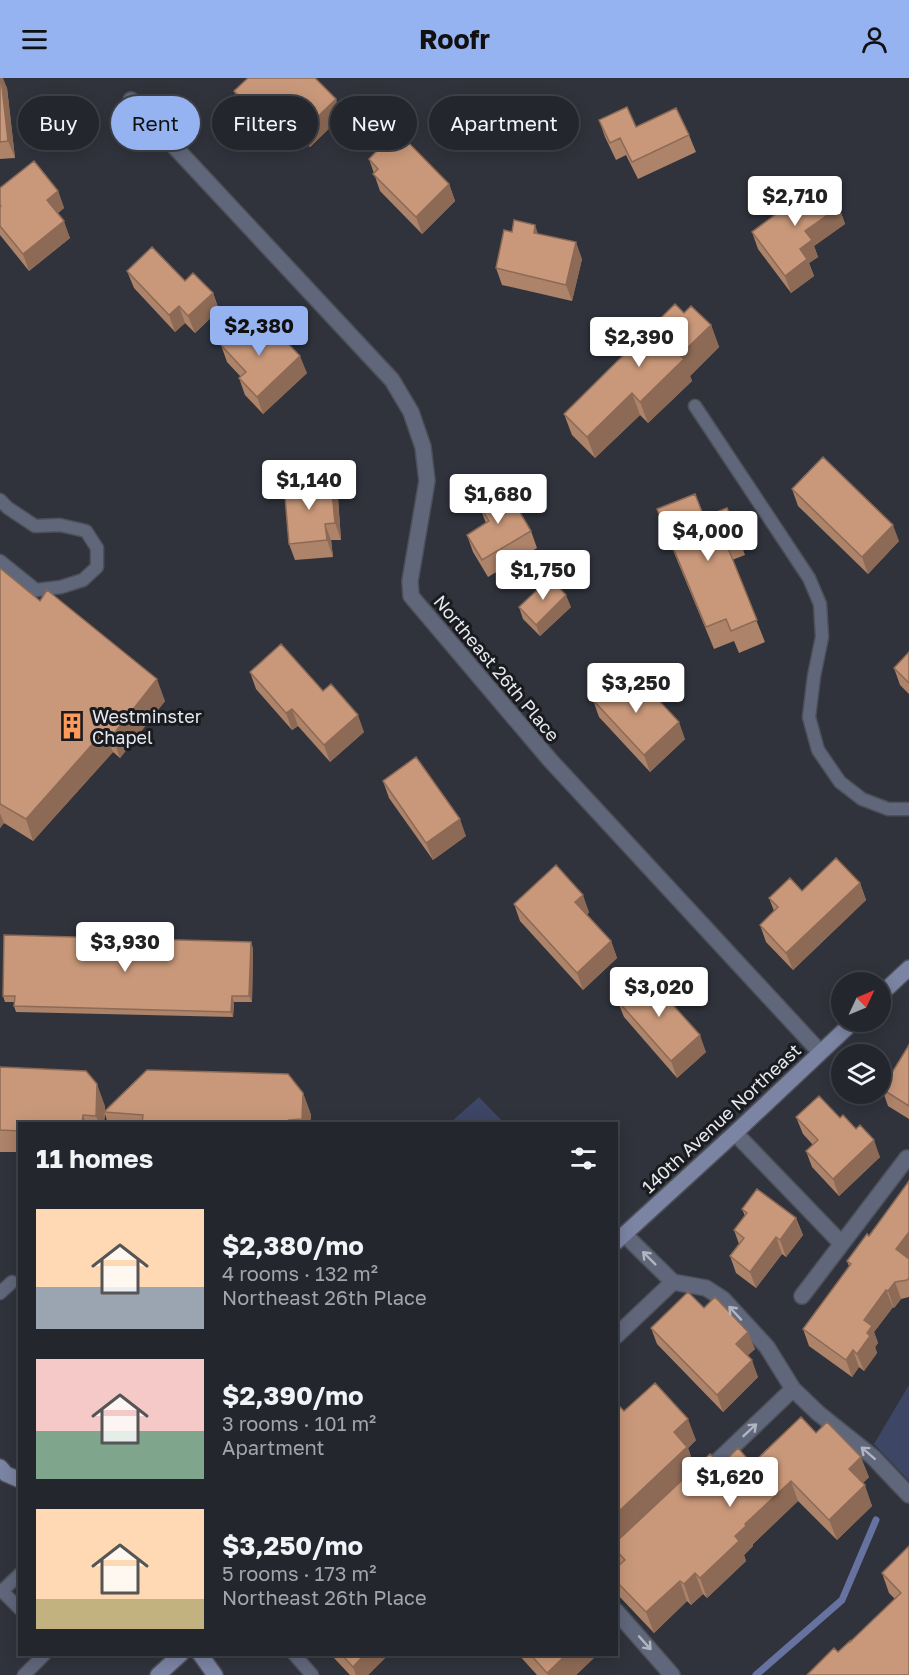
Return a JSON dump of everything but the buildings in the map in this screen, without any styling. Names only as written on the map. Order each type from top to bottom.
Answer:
[{"type":"street","name":"Northeast 26th Place","points":[[177,150],[392,380],[411,412],[423,447],[427,482],[410,581],[411,596],[550,760],[820,1052]]},
{"type":"street","points":[[891,985],[909,968]]},
{"type":"street","name":"140th Avenue Northeast","points":[[621,1238],[842,1032]]},
{"type":"street","points":[[735,1133],[841,1243]]},
{"type":"street","points":[[802,1296],[907,1158]]},
{"type":"street","points":[[621,1238],[673,1282],[706,1288],[723,1299],[767,1347],[793,1389],[818,1413],[873,1457],[909,1495]]},
{"type":"street","points":[[618,1334],[673,1282]]},
{"type":"street","points":[[692,1485],[793,1389]]},
{"type":"street","points":[[9,1474],[18,1488]]},
{"type":"street","points":[[618,1613],[672,1675]]},
{"type":"street","points":[[201,1656],[215,1675]]},
{"type":"street","points":[[158,1675],[174,1662]]},
{"type":"lane","points":[[695,406],[809,578],[820,604],[822,637],[809,717],[818,750],[840,782],[862,799],[888,809],[909,809]]},
{"type":"lane","points":[[0,500],[35,526],[60,525],[86,531],[97,548],[97,567],[83,580],[61,587],[36,590],[0,561]]},
{"type":"lane","points":[[0,1293],[12,1282]]},
{"type":"lane","points":[[18,1576],[2,1591],[18,1607]]},
{"type":"lane","points":[[24,1675],[43,1656]]},
{"type":"lane","points":[[296,1656],[312,1675]]},
{"type":"shaded area","points":[[479,1097],[503,1122],[451,1122]]},
{"type":"shaded area","points":[[909,1385],[909,1481],[874,1444]]},
{"type":"waterway","points":[[756,1675],[842,1600],[876,1520]]},
{"type":"place","name":"Westminster Chapel","points":[[72,726]]}]
